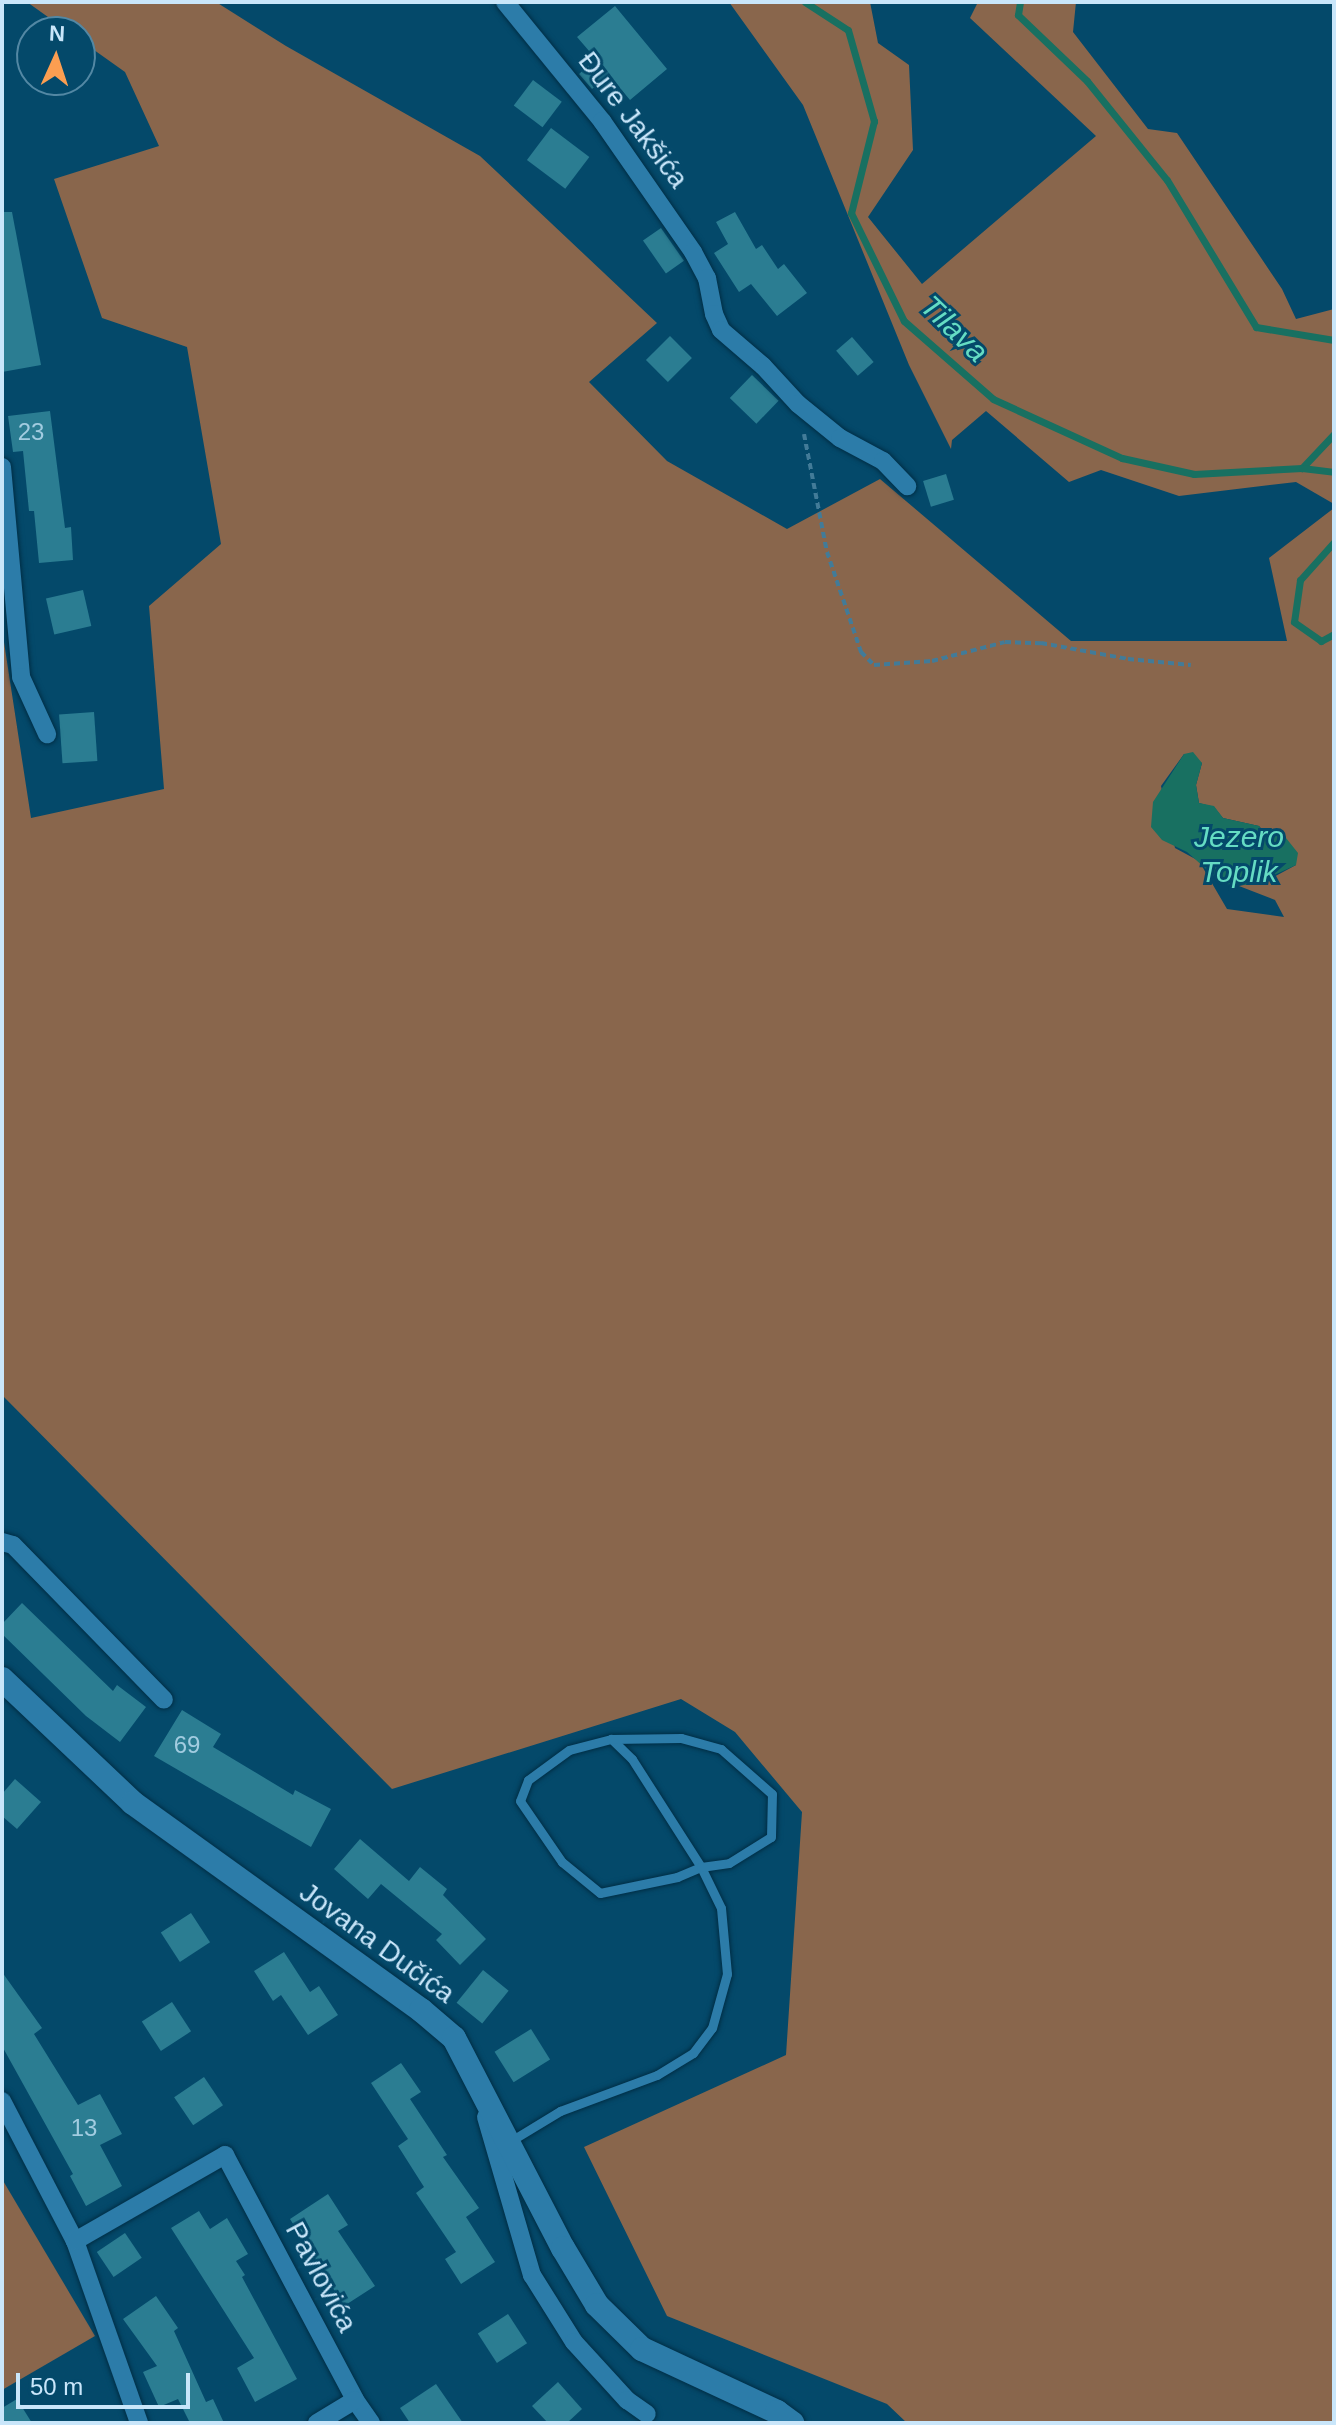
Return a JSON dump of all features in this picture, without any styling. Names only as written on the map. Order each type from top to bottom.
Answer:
[{"type":"main road","name":"Jovana Dučića","points":[[2,1679],[133,1803],[421,2010],[454,2038],[563,2248],[597,2305],[642,2349],[777,2412],[792,2423]]},
{"type":"street","name":"Đure Jakšića","points":[[505,2],[602,121],[693,252],[707,278],[721,330],[763,366],[798,404],[840,438],[883,461],[907,486]]},
{"type":"street","points":[[2,467],[21,677],[47,734]]},
{"type":"street","points":[[2,1542],[13,1545],[164,1700]]},
{"type":"street","points":[[476,2083],[532,2275],[574,2342],[627,2400],[647,2414]]},
{"type":"street","points":[[2,2101],[75,2241],[139,2423]]},
{"type":"street","name":"Pavlovića","points":[[75,2241],[225,2155],[355,2400],[371,2423]]},
{"type":"street","points":[[317,2423],[355,2400]]},
{"type":"lane","points":[[681,1738],[721,1749],[772,1794],[771,1837],[729,1863],[701,1867],[677,1877],[600,1893],[562,1862],[520,1801],[528,1780],[569,1750],[611,1739],[681,1738]]},
{"type":"lane","points":[[509,2142],[560,2111],[657,2075],[693,2053],[712,2028],[727,1974],[721,1908],[701,1867],[632,1759],[611,1739]]},
{"type":"path","points":[[798,404],[827,552],[861,652],[874,665],[932,661],[1005,642],[1041,643],[1128,659],[1191,665]]},
{"type":"shaded area","points":[[27,2],[216,2],[286,46],[480,156],[657,323],[589,382],[667,461],[787,529],[880,479],[1071,641],[1287,641],[1269,558],[1334,508],[1334,2423],[907,2423],[887,2404],[667,2316],[584,2147],[786,2055],[802,1812],[735,1732],[681,1699],[392,1789],[2,1395],[2,629],[31,818],[164,789],[149,606],[221,544],[187,347],[102,318],[54,179],[159,146],[125,72],[96,51],[96,16],[47,16]],"holes":[[[1184,754],[1202,763],[1196,785],[1199,803],[1214,807],[1223,818],[1259,826],[1296,865],[1268,880],[1239,886],[1275,900],[1284,917],[1227,909],[1199,861],[1175,848],[1161,786]]]},
{"type":"shaded area","points":[[729,2],[870,2],[878,43],[909,65],[913,150],[868,217],[922,284],[1096,136],[970,18],[978,2],[1076,2],[1073,32],[1148,129],[1177,133],[1282,289],[1296,319],[1334,309],[1334,504],[1296,482],[1179,496],[1101,470],[1069,482],[986,411],[952,440],[951,449],[909,365],[803,105]]},
{"type":"shaded area","points":[[2,2179],[95,2336],[2,2390]]},
{"type":"water","name":"Jezero Toplik","points":[[1193,752],[1202,763],[1196,785],[1199,803],[1214,806],[1223,818],[1259,826],[1265,836],[1282,833],[1298,853],[1296,865],[1253,885],[1223,884],[1187,852],[1162,840],[1151,827],[1153,802],[1184,754]]},
{"type":"building","points":[[615,6],[667,69],[630,100],[609,75],[592,89],[579,74],[596,59],[577,37]]},
{"type":"building","points":[[533,80],[562,102],[542,127],[514,106]]},
{"type":"building","points":[[551,128],[589,157],[565,189],[527,160]]},
{"type":"building","points":[[2,212],[12,212],[41,365],[2,372]]},
{"type":"building","points":[[735,212],[756,249],[762,245],[778,269],[784,264],[807,293],[777,316],[751,284],[739,292],[714,253],[728,244],[716,222]]},
{"type":"building","points":[[661,228],[684,261],[666,273],[643,241]]},
{"type":"building","points":[[670,336],[692,358],[668,382],[646,360]]},
{"type":"building","points":[[852,337],[874,362],[858,376],[836,351]]},
{"type":"building","points":[[752,375],[779,401],[756,424],[730,398]]},
{"type":"building","points":[[50,411],[65,528],[71,527],[73,560],[39,563],[34,511],[29,511],[23,451],[13,452],[8,416]]},
{"type":"building","points":[[946,474],[954,500],[931,507],[923,481]]},
{"type":"building","points":[[83,590],[91,626],[54,635],[46,599]]},
{"type":"building","points":[[94,712],[97,761],[63,763],[59,714]]},
{"type":"building","points":[[22,1603],[113,1691],[117,1685],[146,1707],[120,1742],[86,1716],[2,1634],[2,1624]]},
{"type":"building","points":[[182,1710],[221,1734],[213,1747],[293,1795],[295,1790],[331,1809],[311,1847],[154,1756]]},
{"type":"building","points":[[15,1779],[41,1802],[17,1829],[2,1816],[2,1794]]},
{"type":"building","points":[[360,1839],[409,1881],[420,1867],[447,1889],[443,1895],[486,1939],[460,1965],[436,1940],[442,1934],[381,1884],[368,1899],[334,1869]]},
{"type":"building","points":[[191,1913],[210,1942],[180,1962],[161,1933]]},
{"type":"building","points":[[284,1952],[310,1992],[319,1986],[338,2015],[308,2035],[281,1995],[273,2001],[254,1971]]},
{"type":"building","points":[[483,1970],[509,1991],[482,2023],[457,2003]]},
{"type":"building","points":[[2,1972],[42,2028],[34,2034],[78,2105],[100,2094],[122,2134],[100,2145],[122,2186],[86,2206],[70,2176],[73,2174],[2,2046]]},
{"type":"building","points":[[172,2002],[191,2031],[161,2051],[142,2022]]},
{"type":"building","points":[[531,2029],[550,2060],[514,2082],[495,2052]]},
{"type":"building","points":[[401,2063],[421,2092],[410,2099],[447,2155],[443,2157],[479,2208],[466,2217],[495,2262],[461,2284],[445,2259],[456,2252],[416,2193],[424,2187],[398,2146],[408,2139],[371,2083]]},
{"type":"building","points":[[204,2077],[223,2105],[193,2125],[174,2097]]},
{"type":"building","points":[[328,2194],[348,2225],[338,2231],[375,2286],[344,2306],[290,2219]]},
{"type":"building","points":[[199,2211],[210,2229],[227,2218],[248,2254],[236,2261],[245,2275],[242,2277],[297,2379],[255,2402],[237,2368],[254,2358],[171,2228]]},
{"type":"building","points":[[125,2233],[142,2258],[114,2277],[97,2252]]},
{"type":"building","points":[[156,2296],[178,2328],[174,2331],[206,2402],[213,2399],[224,2423],[190,2423],[178,2399],[159,2407],[143,2372],[157,2366],[123,2319]]},
{"type":"building","points":[[508,2314],[527,2343],[497,2363],[478,2334]]},
{"type":"building","points":[[558,2382],[582,2409],[567,2423],[548,2423],[532,2406]]},
{"type":"building","points":[[436,2384],[463,2423],[410,2423],[400,2408]]},
{"type":"building","points":[[17,2399],[32,2423],[2,2423],[2,2408]]},
{"type":"waterway","name":"Tilava","points":[[805,2],[848,30],[874,121],[851,213],[904,321],[993,399],[1122,458],[1194,474],[1302,468]]},
{"type":"waterway","name":"Tilava","points":[[1020,2],[1018,15],[1087,81],[1167,180],[1256,327],[1334,340]]},
{"type":"waterway","name":"Tilava","points":[[1334,434],[1302,468],[1334,472]]},
{"type":"waterway","name":"Tilava","points":[[1334,542],[1300,580],[1294,622],[1321,641],[1334,634]]}]
